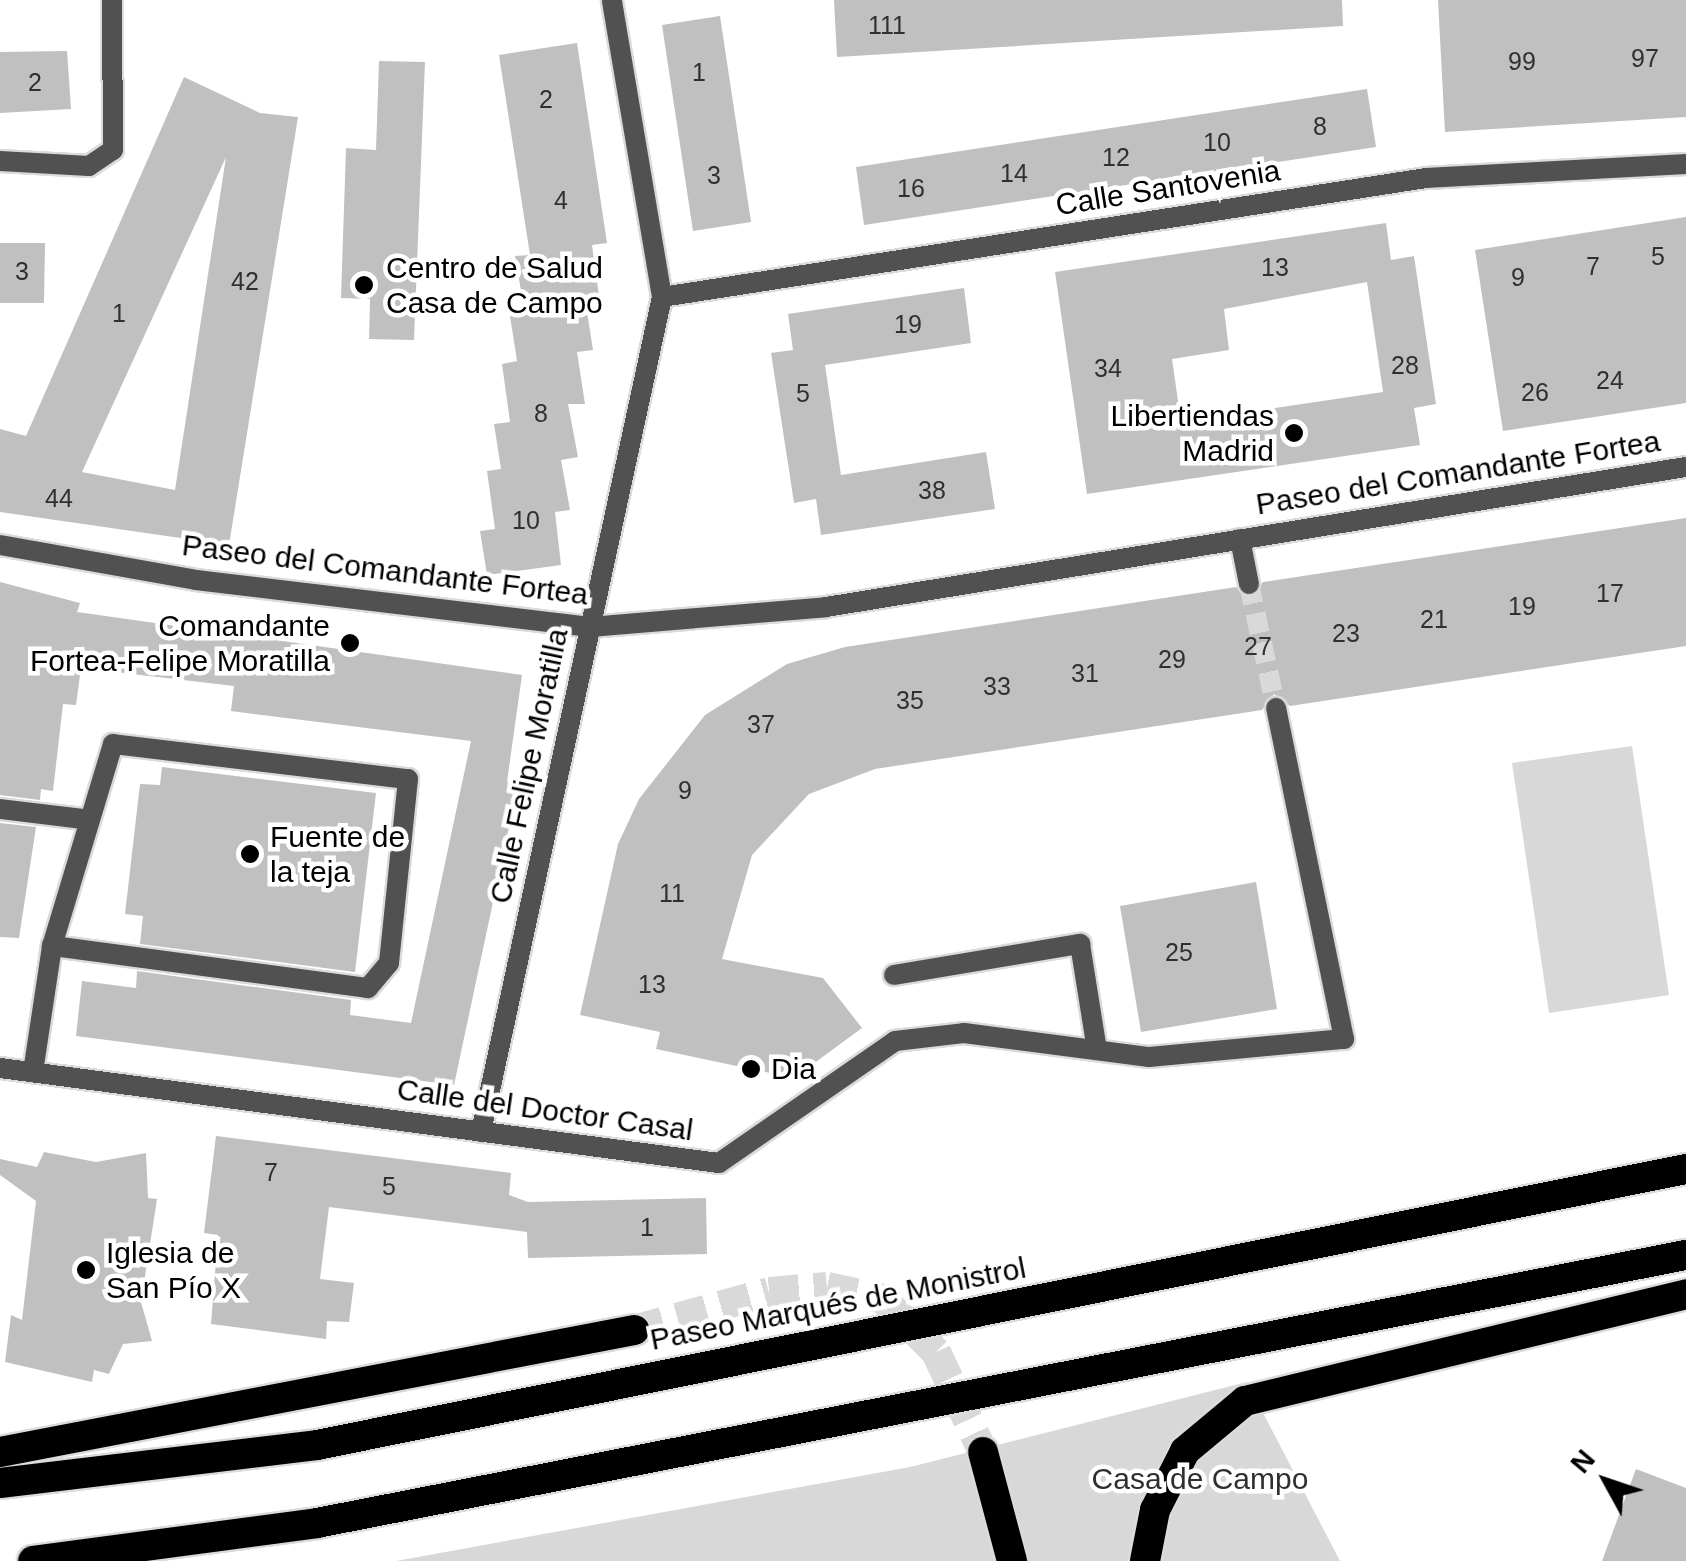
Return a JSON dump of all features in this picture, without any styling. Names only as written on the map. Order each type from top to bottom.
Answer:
[{"type":"highway","name":"Paseo Marqués de Monistrol","points":[[0,1483],[317,1445],[1686,1168]]},
{"type":"highway","points":[[33,1561],[316,1523],[1686,1255]]},
{"type":"highway","points":[[1145,1561],[1155,1510],[1185,1451],[1244,1401],[1686,1294]]},
{"type":"highway","points":[[0,1452],[634,1330]]},
{"type":"highway","points":[[984,1452],[1012,1561]]},
{"type":"street","points":[[0,161],[88,166],[113,150],[112,0]]},
{"type":"street","name":"Calle Felipe Moratilla","points":[[481,1132],[662,298],[612,0]]},
{"type":"street","name":"Calle Santovenia","points":[[662,298],[1426,178],[1686,164]]},
{"type":"street","name":"Paseo del Comandante Fortea","points":[[0,544],[196,580],[590,627],[826,607],[1686,468]]},
{"type":"street","name":"Paseo del Comandante Fortea","points":[[1240,538],[1250,584]]},
{"type":"street","name":"Calle del Doctor Casal","points":[[0,1068],[719,1163],[895,1042],[964,1033],[1149,1057],[1344,1039],[1276,708]]},
{"type":"street","points":[[34,1072],[52,946],[83,820],[113,744],[408,779],[389,963],[368,988],[52,946]]},
{"type":"street","points":[[0,809],[83,820]]},
{"type":"street","points":[[894,975],[1080,944],[1097,1050]]},
{"type":"green space","points":[[1632,746],[1669,995],[1549,1013],[1512,763]]},
{"type":"green space","name":"Casa de Campo","points":[[1247,1382],[1340,1561],[396,1561],[910,1467]]},
{"type":"building","points":[[834,0],[1342,0],[1343,26],[837,57]]},
{"type":"building","points":[[1438,0],[1686,0],[1686,117],[1445,132]]},
{"type":"building","points":[[720,16],[751,222],[693,231],[662,25]]},
{"type":"building","points":[[577,43],[607,243],[592,245],[599,296],[585,299],[593,350],[577,352],[585,404],[568,404],[578,457],[561,460],[570,510],[555,512],[561,565],[487,575],[480,531],[495,529],[487,471],[501,469],[494,424],[510,422],[502,364],[517,361],[510,316],[525,314],[515,256],[530,255],[499,55]]},
{"type":"building","points":[[67,51],[71,109],[0,113],[0,52]]},
{"type":"building","points":[[379,61],[425,62],[414,340],[369,339],[370,299],[341,298],[346,148],[376,150]]},
{"type":"building","points":[[184,77],[260,113],[298,117],[229,545],[0,512],[0,429],[26,436]],"holes":[[[226,157],[175,490],[82,472]]]},
{"type":"building","points":[[1367,89],[1376,147],[864,225],[856,167]]},
{"type":"building","points":[[1686,217],[1686,403],[1503,431],[1475,250]]},
{"type":"building","points":[[1386,223],[1391,260],[1414,256],[1436,404],[1414,408],[1420,445],[1087,494],[1055,272]],"holes":[[[1367,282],[1383,392],[1181,422],[1172,359],[1229,350],[1224,309]]]},
{"type":"building","points":[[0,243],[45,243],[44,303],[0,303]]},
{"type":"building","points":[[964,288],[971,343],[825,365],[841,475],[986,452],[995,509],[821,535],[816,499],[794,503],[771,353],[793,350],[788,314]]},
{"type":"building","points":[[1686,518],[1686,646],[1290,706],[1274,694],[1262,710],[875,769],[809,794],[752,855],[722,959],[823,978],[862,1028],[794,1078],[656,1049],[660,1032],[580,1015],[618,844],[639,799],[705,715],[787,664],[845,647],[1236,587],[1251,598],[1263,582]]},
{"type":"building","points":[[0,582],[80,603],[77,612],[522,675],[507,782],[518,785],[454,1085],[76,1036],[82,981],[136,988],[137,971],[351,1000],[350,1015],[411,1023],[471,741],[231,711],[234,686],[81,668],[76,705],[63,704],[53,791],[41,789],[40,800],[0,795]]},
{"type":"building","name":"Fuente de la teja","points":[[162,767],[376,793],[355,972],[140,944],[143,916],[125,914],[140,784],[160,785]]},
{"type":"building","points":[[0,823],[36,827],[19,938],[0,937]]},
{"type":"building","points":[[1256,882],[1277,1009],[1141,1032],[1120,906]]},
{"type":"building","points":[[216,1136],[511,1173],[509,1195],[528,1202],[706,1198],[707,1254],[528,1258],[527,1232],[329,1207],[320,1279],[354,1283],[349,1322],[327,1321],[326,1339],[211,1324],[218,1235],[204,1233]]},
{"type":"building","name":"Iglesia de San Pío X","points":[[44,1152],[96,1162],[146,1153],[148,1198],[157,1199],[141,1302],[152,1341],[123,1344],[109,1374],[94,1370],[92,1382],[5,1362],[11,1315],[22,1320],[36,1201],[0,1175],[0,1159],[37,1167]]},
{"type":"building","points":[[1636,1469],[1686,1488],[1686,1561],[1602,1561]]},
{"type":"tunnel","points":[[1249,584],[1276,708]]},
{"type":"tunnel","points":[[634,1330],[769,1292],[827,1287],[883,1299],[936,1352],[983,1452]]},
{"type":"place","name":"Centro de Salud Casa de Campo","points":[[364,285]]},
{"type":"place","name":"Libertiendas Madrid","points":[[1294,433]]},
{"type":"place","name":"Comandante Fortea-Felipe Moratilla","points":[[350,643]]},
{"type":"place","name":"Fuente de la teja","points":[[250,854]]},
{"type":"place","name":"Dia","points":[[751,1069]]},
{"type":"place","name":"Iglesia de San Pío X","points":[[86,1270]]}]
